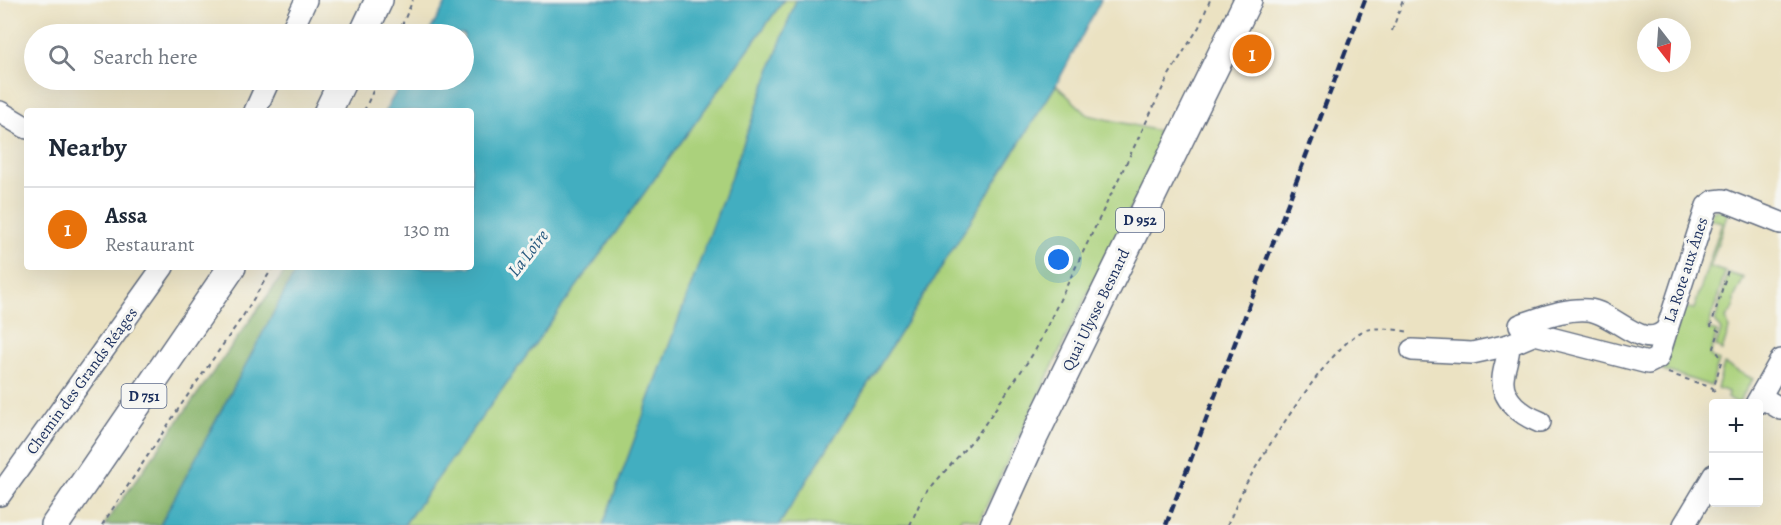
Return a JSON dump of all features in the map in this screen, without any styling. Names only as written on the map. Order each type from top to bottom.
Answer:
[{"type":"main road","points":[[368,24],[379,0]]},
{"type":"main road","name":"Quai Ulysse Besnard","points":[[994,525],[1042,420],[1248,0]]},
{"type":"main road","points":[[329,108],[338,90]]},
{"type":"main road","name":"D 751","points":[[55,525],[230,270]]},
{"type":"street","points":[[295,24],[306,0]]},
{"type":"street","points":[[256,108],[264,90]]},
{"type":"street","points":[[0,112],[24,126]]},
{"type":"street","name":"La Rote aux Ânes","points":[[1520,325],[1577,309],[1592,310],[1641,336],[1653,338],[1667,328],[1707,206],[1714,201],[1723,200],[1781,223]]},
{"type":"street","name":"Chemin des Grands Réages","points":[[0,495],[161,270]]},
{"type":"street","points":[[1416,342],[1472,353],[1488,352],[1535,334],[1620,364],[1648,363],[1658,358],[1667,328]]},
{"type":"street","points":[[1509,345],[1509,359],[1503,374],[1505,391],[1515,408],[1524,416],[1539,422]]},
{"type":"street","points":[[1760,399],[1781,360]]},
{"type":"street","points":[[1763,402],[1781,409]]},
{"type":"street","points":[[1683,525],[1709,482]]},
{"type":"path","points":[[402,24],[413,0]]},
{"type":"path","points":[[910,525],[922,496],[978,434],[1035,351],[1169,75],[1199,27],[1210,0]]},
{"type":"path","points":[[1392,31],[1403,0]]},
{"type":"path","points":[[365,108],[373,90]]},
{"type":"path","points":[[102,525],[243,316],[271,270]]},
{"type":"path","points":[[1720,356],[1714,348],[1719,331],[1711,326],[1728,270]]},
{"type":"path","points":[[1227,525],[1251,476],[1328,360],[1346,342],[1363,330],[1389,328],[1416,342]]},
{"type":"path","points":[[1661,371],[1714,390],[1721,362]]},
{"type":"green space","points":[[784,0],[796,0],[603,525],[404,525]]},
{"type":"green space","points":[[1056,85],[1088,115],[1168,133],[1076,317],[979,521],[962,517],[957,525],[779,525]]},
{"type":"green space","points":[[1729,209],[1710,267],[1725,272],[1708,329],[1717,332],[1710,356],[1719,361],[1711,386],[1663,370],[1683,307],[1694,309],[1722,222],[1710,219],[1713,211]]},
{"type":"green space","points":[[286,270],[296,270],[160,525],[104,525]]},
{"type":"green space","points":[[1728,273],[1744,278],[1734,298],[1734,308],[1726,318],[1729,329],[1722,351],[1716,346],[1721,330],[1715,321]]},
{"type":"green space","points":[[1724,364],[1753,379],[1740,399],[1730,399],[1728,398],[1729,392],[1717,388]]},
{"type":"water","name":"La Loire","points":[[448,0],[784,0],[404,525],[160,525],[296,270],[474,270],[474,108],[387,108],[397,90],[474,90],[474,24],[434,24]]},
{"type":"water","points":[[796,0],[1101,0],[1056,85],[779,525],[603,525]]},
{"type":"railway","points":[[1166,525],[1365,0]]},
{"type":"place","name":"Assa","points":[[1252,54]]}]
